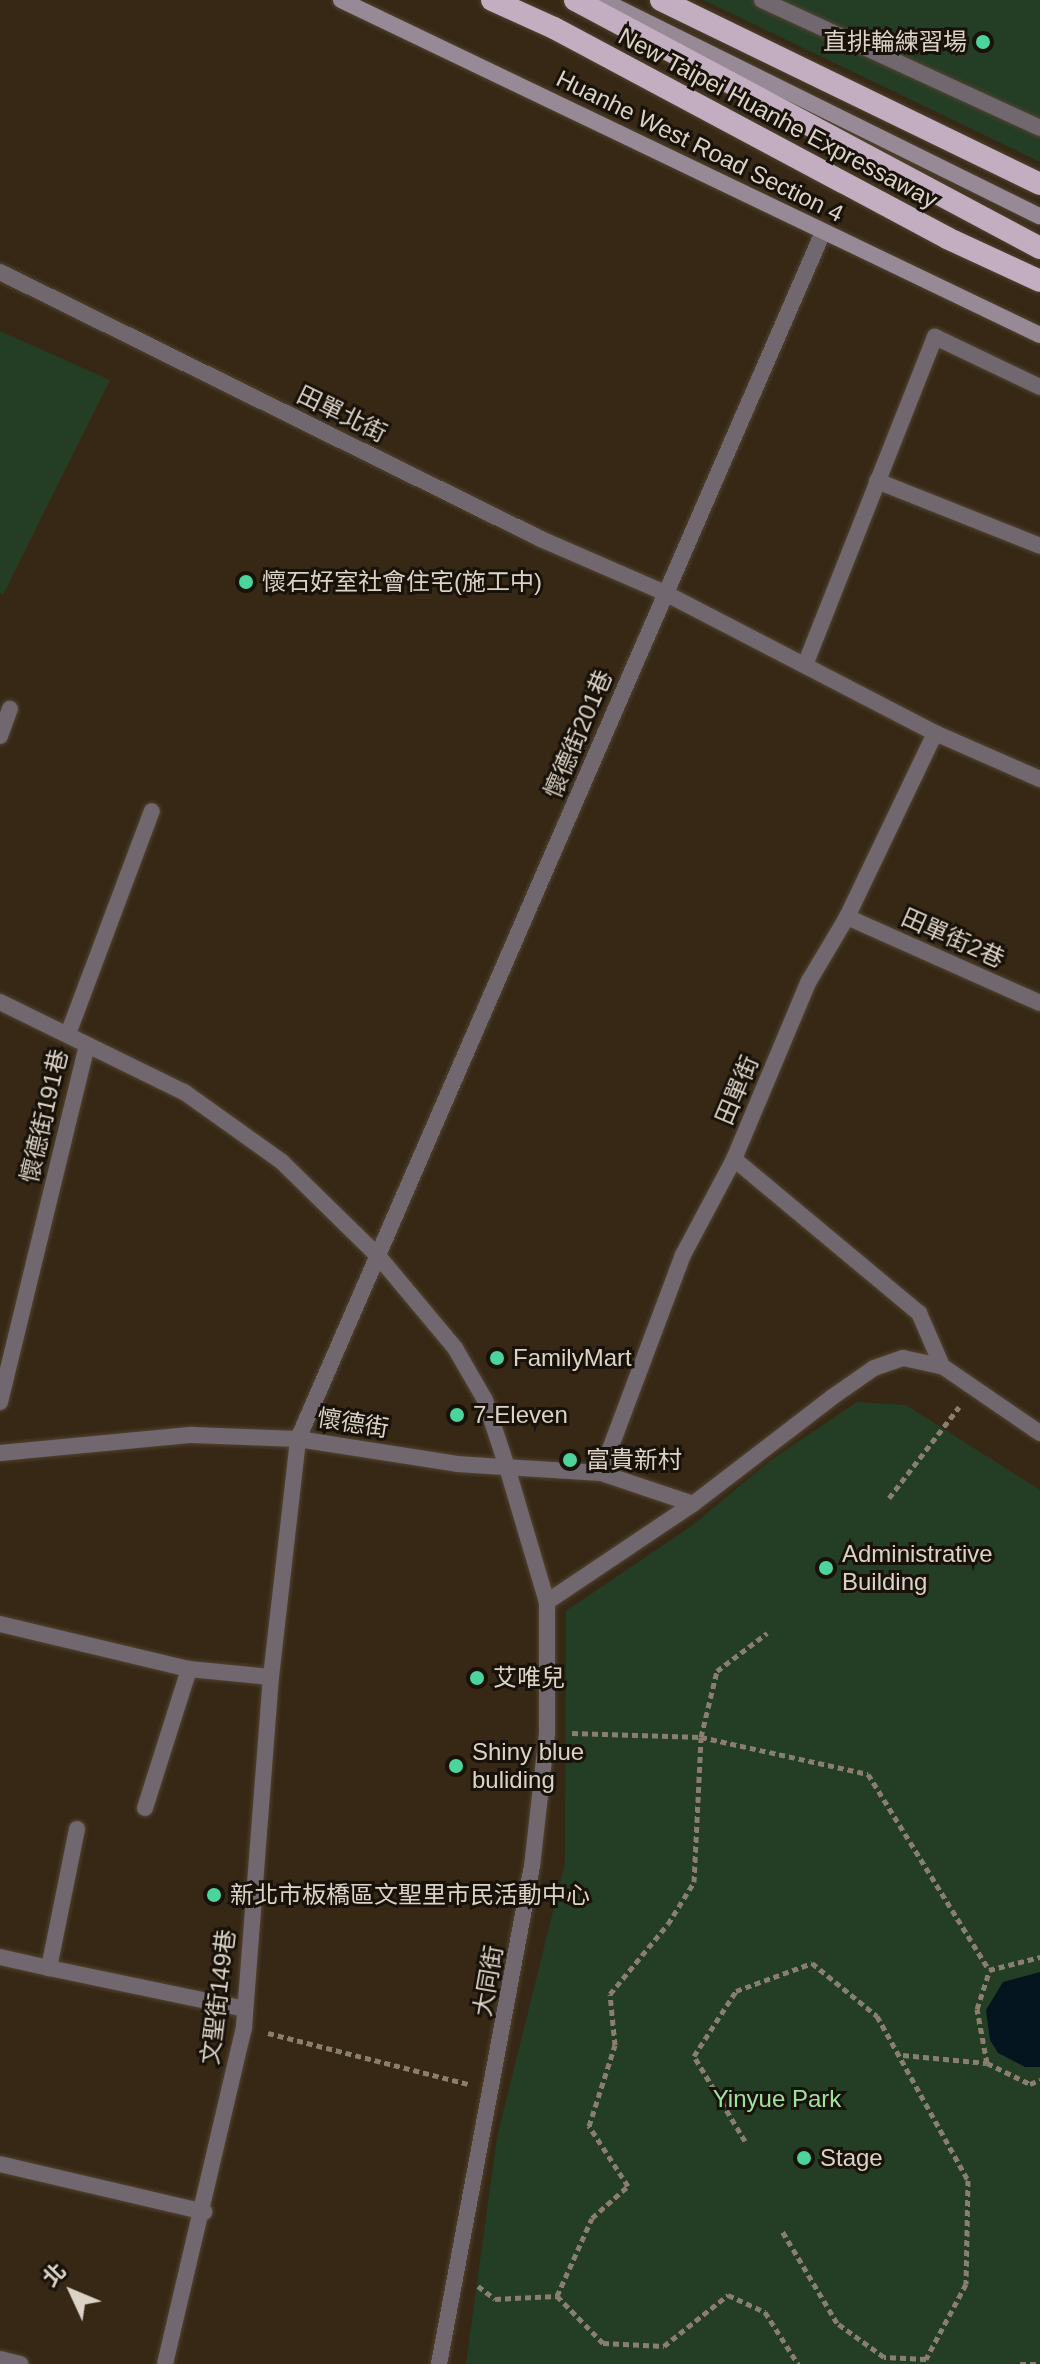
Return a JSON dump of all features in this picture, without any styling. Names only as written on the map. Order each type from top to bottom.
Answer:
[{"type":"highway","name":"New Taipei Huanhe Expressaway","points":[[492,0],[554,28],[947,238],[1040,281]]},
{"type":"highway","points":[[575,0],[908,181],[1040,248]]},
{"type":"highway","name":"New Taipei Huanhe Expressaway","points":[[661,0],[1040,184]]},
{"type":"main road","name":"Huanhe West Road Section 4","points":[[341,0],[1040,335]]},
{"type":"main road","points":[[602,0],[1040,216]]},
{"type":"street","points":[[762,0],[1040,128]]},
{"type":"street","name":"懷德街201巷","points":[[298,1439],[823,232]]},
{"type":"street","name":"田單北街","points":[[0,272],[541,539],[665,593]]},
{"type":"street","points":[[805,665],[935,337],[1040,387]]},
{"type":"street","points":[[877,481],[1040,546]]},
{"type":"street","points":[[665,593],[935,733],[1040,779]]},
{"type":"street","points":[[0,736],[10,709]]},
{"type":"street","name":"田單街","points":[[601,1473],[683,1255],[734,1159],[809,981],[847,917],[935,733]]},
{"type":"street","name":"懷德街191巷","points":[[0,1402],[87,1046],[68,1034],[152,811]]},
{"type":"street","name":"田單街2巷","points":[[847,917],[1040,1003]]},
{"type":"street","points":[[0,1002],[68,1034]]},
{"type":"street","name":"大同街","points":[[87,1046],[184,1092],[282,1162],[379,1257],[455,1348],[485,1400],[547,1602],[547,1733],[532,1866],[493,2091],[439,2364]]},
{"type":"street","points":[[734,1159],[919,1313],[942,1366]]},
{"type":"street","points":[[547,1602],[693,1504],[874,1368],[903,1358],[942,1366],[1040,1433]]},
{"type":"street","name":"懷德街","points":[[0,1453],[192,1435],[298,1439],[457,1464],[506,1464],[601,1473],[693,1504]]},
{"type":"street","name":"文聖街149巷","points":[[165,2364],[204,2212],[244,2027],[271,1677],[298,1439]]},
{"type":"street","points":[[0,1624],[189,1669],[271,1677]]},
{"type":"street","points":[[145,1808],[189,1669]]},
{"type":"street","points":[[49,1968],[77,1829]]},
{"type":"street","points":[[0,1957],[245,2009]]},
{"type":"street","points":[[0,2164],[204,2212]]},
{"type":"street","points":[[0,2359],[20,2364]]},
{"type":"path","points":[[889,1498],[973,1388]]},
{"type":"path","points":[[557,2296],[592,2218],[628,2186],[589,2126],[615,2045],[610,1994],[668,1924],[694,1882],[701,1737],[717,1671],[767,1633]]},
{"type":"path","points":[[547,1733],[701,1737],[868,1774],[989,1970],[977,2009],[987,2063]]},
{"type":"path","points":[[989,1970],[1040,1957]]},
{"type":"path","points":[[745,2141],[694,2056],[736,1991],[812,1963],[877,2016],[902,2055],[968,2180],[966,2284],[926,2359],[884,2357],[837,2323],[781,2229]]},
{"type":"path","points":[[244,2027],[493,2091]]},
{"type":"path","points":[[902,2055],[987,2063],[1030,2084],[1040,2080]]},
{"type":"path","points":[[458,2270],[495,2299],[557,2296],[603,2343],[664,2346],[728,2295],[765,2312],[798,2364]]},
{"type":"path","points":[[1020,2364],[1040,2364]]},
{"type":"green space","points":[[703,0],[1040,0],[1040,162],[922,105]]},
{"type":"green space","points":[[0,331],[110,380],[3,595],[0,593]]},
{"type":"green space","name":"Yinyue Park","points":[[857,1402],[906,1405],[1040,1490],[1040,2364],[466,2364],[497,2137],[565,1863],[566,1611],[693,1525],[771,1460]]},
{"type":"water","points":[[1040,1972],[1040,2067],[1025,2067],[998,2053],[990,2040],[986,2010],[1003,1982]]},
{"type":"place","name":"直排輪練習場","points":[[983,42]]},
{"type":"place","name":"懷石好室社會住宅(施工中)","points":[[246,582]]},
{"type":"place","name":"FamilyMart","points":[[497,1358]]},
{"type":"place","name":"7-Eleven","points":[[457,1415]]},
{"type":"place","name":"富貴新村","points":[[570,1460]]},
{"type":"place","name":"Administrative Building","points":[[826,1568]]},
{"type":"place","name":"艾唯兒","points":[[477,1678]]},
{"type":"place","name":"Shiny blue buliding","points":[[456,1766]]},
{"type":"place","name":"新北市板橋區文聖里市民活動中心","points":[[214,1895]]},
{"type":"place","name":"Stage","points":[[804,2158]]}]
